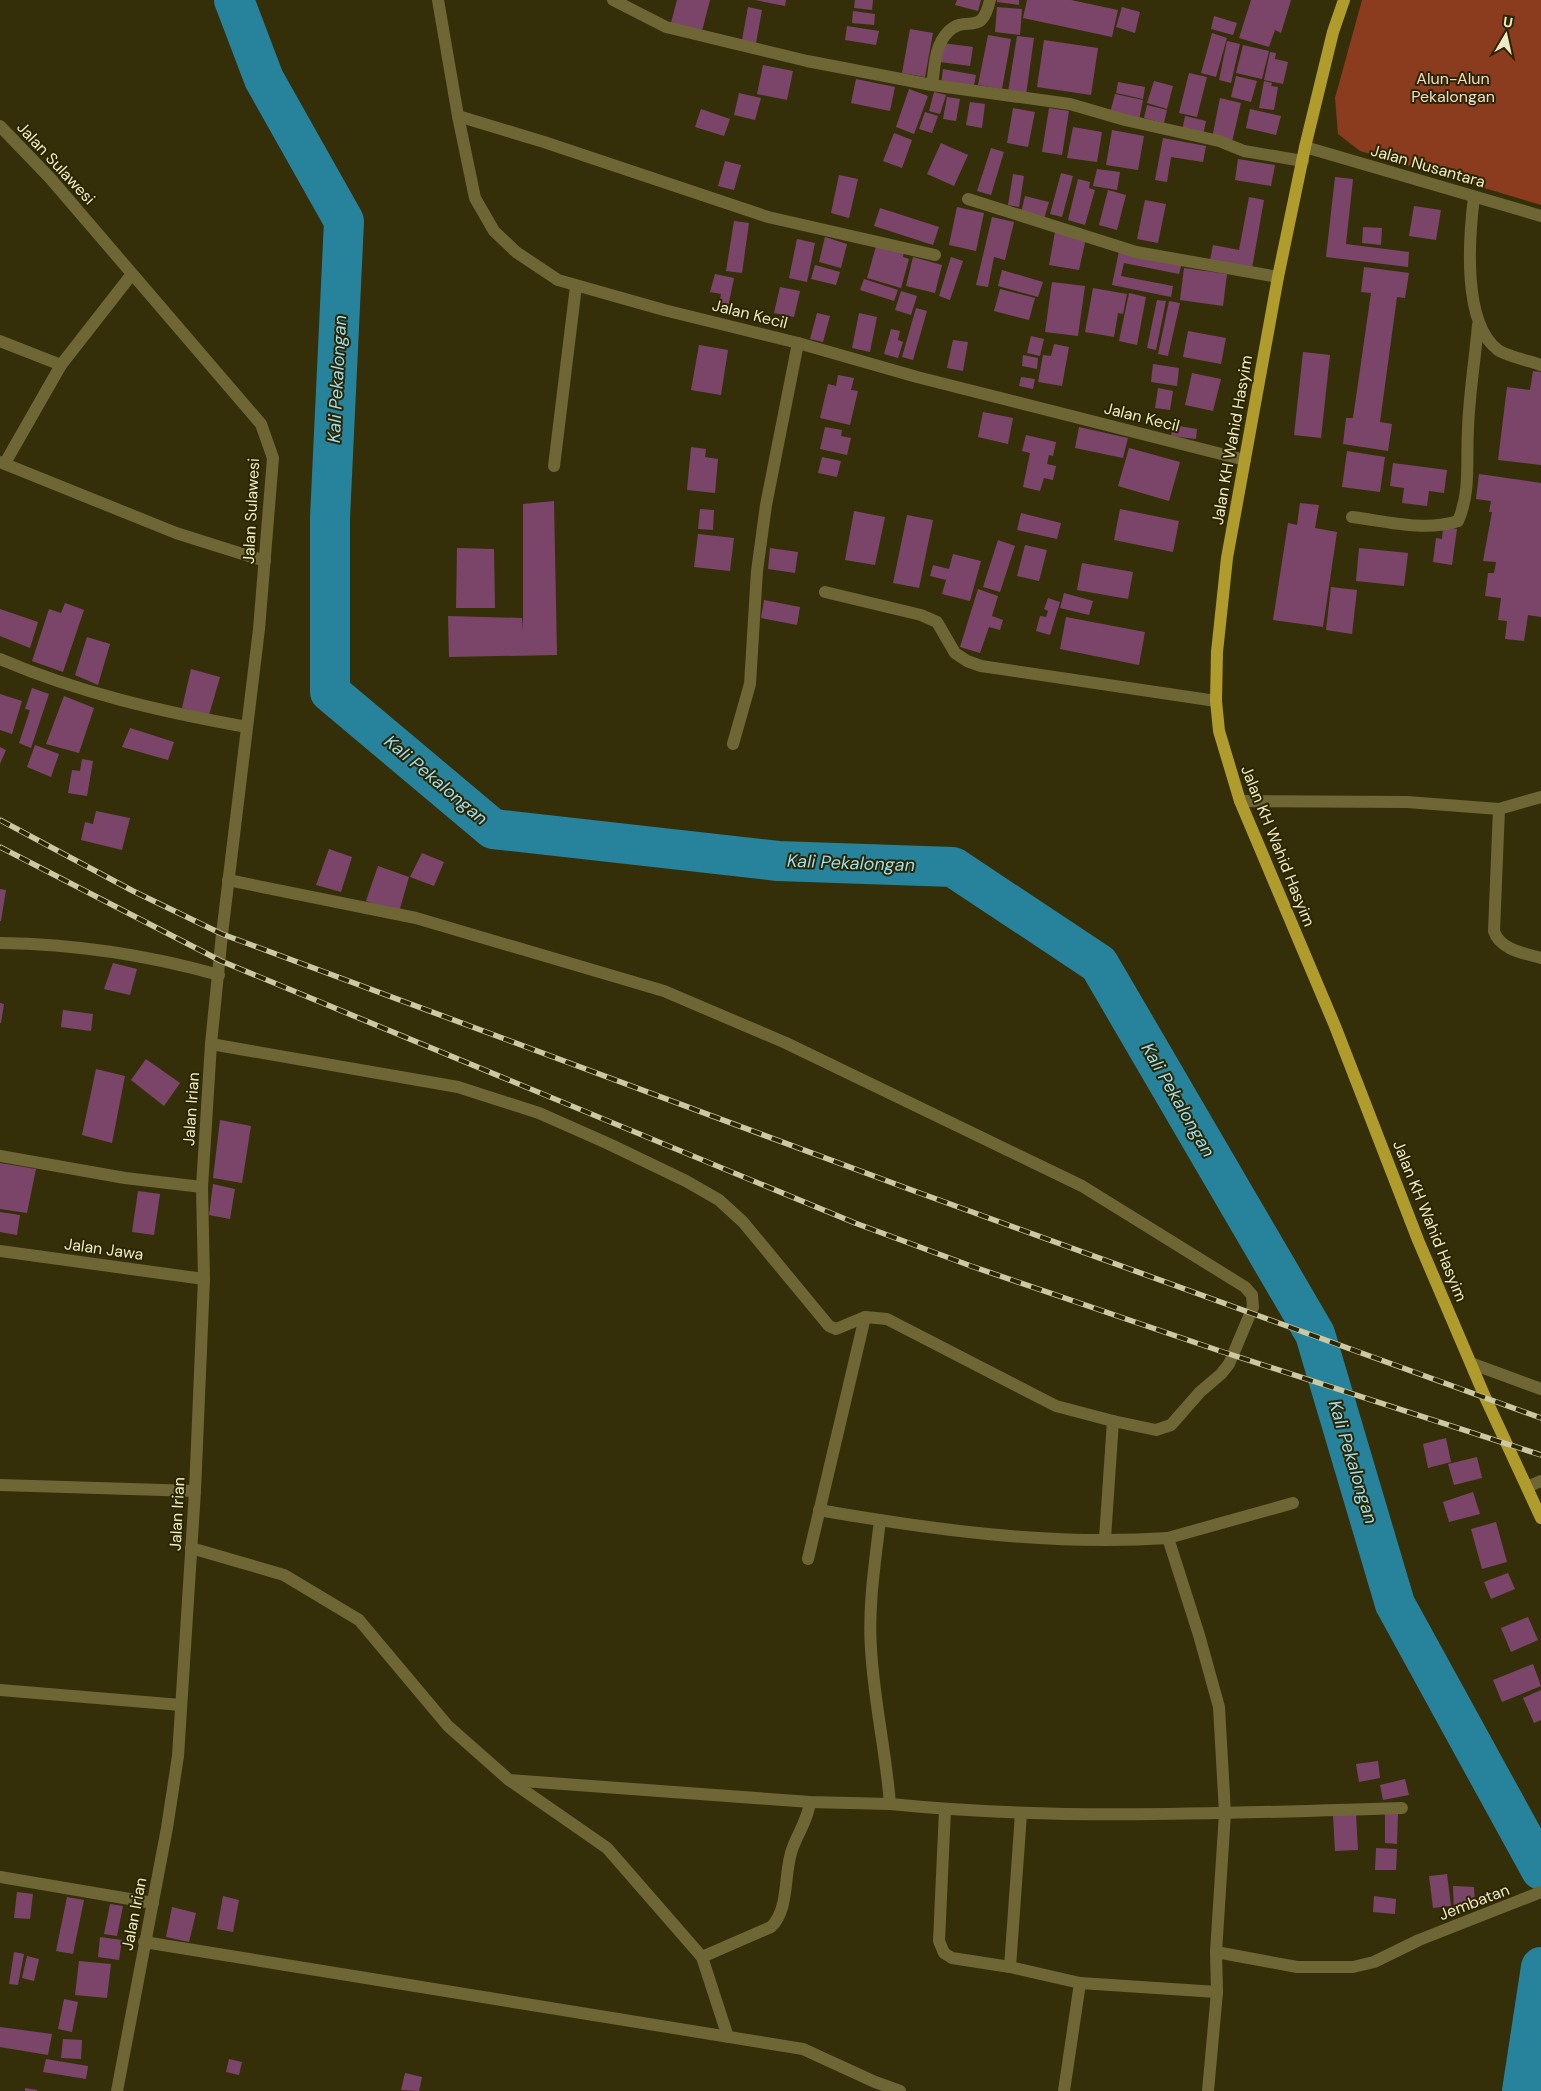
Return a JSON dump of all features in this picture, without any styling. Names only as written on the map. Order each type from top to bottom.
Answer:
[{"type":"main road","name":"Jalan KH Wahid Hasyim","points":[[1344,0],[1333,32],[1305,147],[1278,277],[1227,558],[1217,652],[1216,701],[1219,731],[1224,756],[1240,801],[1335,1026],[1418,1240],[1541,1518]]},
{"type":"street","name":"Jalan Kecil","points":[[438,0],[458,116],[476,198],[494,231],[516,252],[558,280],[798,343],[917,377],[1245,460]]},
{"type":"street","points":[[613,0],[666,27],[807,62],[932,85],[1070,104],[1125,120],[1219,141],[1244,151],[1303,161]]},
{"type":"street","points":[[932,85],[938,47],[943,39],[949,31],[964,24],[981,22],[986,16],[990,0]]},
{"type":"street","points":[[458,116],[544,142],[768,217],[934,255]]},
{"type":"street","name":"Jalan Sulawesi","points":[[0,126],[50,178],[261,424],[273,458],[265,561],[222,934]]},
{"type":"street","name":"Jalan Nusantara","points":[[1305,147],[1541,216]]},
{"type":"street","points":[[1352,518],[1430,526],[1458,521],[1463,509],[1466,490],[1468,429],[1478,325],[1470,288],[1474,197]]},
{"type":"street","points":[[968,199],[1136,252],[1278,277]]},
{"type":"street","points":[[132,274],[62,365],[3,463],[176,533],[265,561]]},
{"type":"street","points":[[554,466],[576,286]]},
{"type":"street","points":[[1478,325],[1498,350],[1541,365]]},
{"type":"street","points":[[0,341],[62,365]]},
{"type":"street","points":[[733,744],[750,684],[757,571],[765,514],[798,343]]},
{"type":"street","points":[[825,592],[920,615],[937,622],[954,653],[967,661],[981,666],[1216,701]]},
{"type":"street","points":[[0,659],[26,670],[109,698],[190,717],[247,727]]},
{"type":"street","points":[[1240,801],[1407,802],[1499,809],[1541,797]]},
{"type":"street","points":[[1499,809],[1494,931],[1496,937],[1507,947],[1541,958]]},
{"type":"street","points":[[211,1044],[458,1087],[539,1113],[643,1160],[719,1200],[743,1222],[828,1326],[836,1329],[865,1318],[887,1320],[1056,1406],[1113,1421],[1156,1430],[1171,1425],[1200,1392],[1222,1374],[1229,1364],[1253,1307],[1252,1295],[1245,1287],[1082,1186],[786,1043],[664,991],[416,918],[228,880]]},
{"type":"street","name":"Jalan Irian","points":[[117,2091],[144,1942],[153,1904],[178,1756],[195,1491],[204,1279],[202,1187],[211,1044],[222,934]]},
{"type":"street","points":[[0,943],[46,944],[125,955],[181,964],[219,975]]},
{"type":"street","points":[[0,1156],[116,1176],[202,1187]]},
{"type":"street","name":"Jalan Jawa","points":[[0,1251],[204,1279]]},
{"type":"street","points":[[808,1559],[865,1318]]},
{"type":"street","points":[[1473,1364],[1541,1389]]},
{"type":"street","points":[[1105,1538],[1113,1421]]},
{"type":"street","points":[[1527,1487],[1541,1481]]},
{"type":"street","points":[[0,1484],[195,1491]]},
{"type":"street","points":[[820,1510],[880,1520],[1031,1537],[1168,1538],[1293,1503]]},
{"type":"street","points":[[880,1520],[872,1597],[871,1648],[890,1804]]},
{"type":"street","points":[[1168,1538],[1213,1681],[1219,1708],[1225,1814],[1216,1952],[1216,1992],[1208,2091]]},
{"type":"street","points":[[191,1548],[284,1575],[359,1620],[448,1726],[509,1780],[607,1848],[702,1957],[728,2036]]},
{"type":"street","points":[[0,1690],[181,1705]]},
{"type":"street","points":[[509,1780],[810,1802],[890,1804],[945,1810],[1021,1814],[1225,1814],[1402,1808]]},
{"type":"street","points":[[702,1957],[771,1927],[778,1921],[792,1852],[809,1813],[810,1802]]},
{"type":"street","points":[[945,1810],[941,1948],[952,1958],[1010,1966],[1080,1983],[1216,1992]]},
{"type":"street","points":[[1010,1966],[1021,1814]]},
{"type":"street","points":[[0,1877],[153,1904]]},
{"type":"street","name":"Jembatan","points":[[1216,1952],[1296,1967],[1353,1967],[1374,1962],[1419,1940],[1540,1893]]},
{"type":"street","points":[[144,1942],[803,2049],[875,2082],[900,2091]]},
{"type":"street","points":[[1064,2091],[1080,1983]]},
{"type":"green space","name":"Alun-Alun Pekalongan","points":[[1362,0],[1541,0],[1541,205],[1360,151],[1338,134],[1335,98]]},
{"type":"building","points":[[677,0],[710,0],[702,31],[671,23]]},
{"type":"building","points":[[755,0],[786,0],[785,6]]},
{"type":"building","points":[[855,0],[873,0],[872,10],[854,8]]},
{"type":"building","points":[[957,0],[981,0],[978,11],[955,5]]},
{"type":"building","points":[[997,0],[1019,0],[1019,5],[997,2]]},
{"type":"building","points":[[1027,0],[1071,0],[1118,10],[1112,37],[1023,18]]},
{"type":"building","points":[[1251,0],[1291,0],[1281,33],[1275,30],[1269,47],[1239,38]]},
{"type":"building","points":[[748,7],[762,10],[756,43],[742,40]]},
{"type":"building","points":[[997,7],[1022,9],[1020,35],[995,32]]},
{"type":"building","points":[[1122,7],[1140,12],[1135,33],[1116,27]]},
{"type":"building","points":[[853,11],[875,14],[874,25],[852,23]]},
{"type":"building","points":[[1214,16],[1237,23],[1233,35],[1211,29]]},
{"type":"building","points":[[847,26],[879,31],[876,45],[845,40]]},
{"type":"building","points":[[910,29],[933,33],[925,77],[902,73]]},
{"type":"building","points":[[1212,33],[1227,38],[1216,77],[1201,73]]},
{"type":"building","points":[[988,35],[1011,39],[1002,89],[978,85]]},
{"type":"building","points":[[1017,36],[1034,38],[1026,95],[1008,92]]},
{"type":"building","points":[[1044,40],[1098,48],[1091,95],[1037,87]]},
{"type":"building","points":[[1227,41],[1240,44],[1231,83],[1219,80]]},
{"type":"building","points":[[942,43],[973,47],[970,66],[940,62]]},
{"type":"building","points":[[1243,45],[1269,51],[1262,79],[1236,73]]},
{"type":"building","points":[[1270,52],[1276,53],[1275,59],[1288,62],[1283,84],[1264,80]]},
{"type":"building","points":[[763,65],[793,71],[787,100],[757,94]]},
{"type":"building","points":[[943,69],[976,75],[973,90],[941,84]]},
{"type":"building","points":[[1189,73],[1207,77],[1197,117],[1179,113]]},
{"type":"building","points":[[1236,76],[1257,81],[1251,102],[1231,97]]},
{"type":"building","points":[[856,79],[895,87],[890,111],[851,103]]},
{"type":"building","points":[[1154,81],[1173,86],[1167,109],[1147,103]]},
{"type":"building","points":[[1264,81],[1272,83],[1271,86],[1278,87],[1274,110],[1259,108]]},
{"type":"building","points":[[1118,82],[1145,87],[1143,99],[1116,93]]},
{"type":"building","points":[[909,89],[928,96],[914,134],[896,127]]},
{"type":"building","points":[[934,92],[946,95],[940,114],[929,111]]},
{"type":"building","points":[[739,93],[761,98],[755,120],[734,115]]},
{"type":"building","points":[[1115,94],[1143,100],[1139,120],[1110,113]]},
{"type":"building","points":[[947,97],[960,99],[956,121],[943,119]]},
{"type":"building","points":[[1220,98],[1241,103],[1232,142],[1212,138]]},
{"type":"building","points":[[970,102],[985,104],[982,128],[966,125]]},
{"type":"building","points":[[1147,105],[1167,110],[1164,123],[1144,118]]},
{"type":"building","points":[[1013,108],[1035,112],[1028,147],[1007,143]]},
{"type":"building","points":[[1049,108],[1069,111],[1062,155],[1042,152]]},
{"type":"building","points":[[701,109],[730,119],[724,136],[695,127]]},
{"type":"building","points":[[1250,109],[1281,116],[1276,135],[1246,128]]},
{"type":"building","points":[[925,112],[938,116],[932,133],[919,129]]},
{"type":"building","points":[[1185,116],[1206,121],[1203,135],[1182,131]]},
{"type":"building","points":[[1073,127],[1102,132],[1097,162],[1067,158]]},
{"type":"building","points":[[1112,130],[1144,136],[1138,170],[1106,165]]},
{"type":"building","points":[[894,133],[912,140],[902,168],[883,161]]},
{"type":"building","points":[[1163,138],[1206,146],[1203,162],[1171,157],[1167,182],[1155,180]]},
{"type":"building","points":[[941,143],[968,155],[954,186],[927,174]]},
{"type":"building","points":[[991,148],[1004,152],[991,195],[977,191]]},
{"type":"building","points":[[1238,159],[1275,165],[1271,186],[1235,180]]},
{"type":"building","points":[[725,161],[741,165],[734,190],[718,186]]},
{"type":"building","points":[[1097,169],[1120,172],[1117,190],[1093,186]]},
{"type":"building","points":[[1061,173],[1073,176],[1062,217],[1050,214]]},
{"type":"building","points":[[1013,174],[1024,176],[1019,207],[1008,205]]},
{"type":"building","points":[[839,175],[858,179],[849,218],[831,213]]},
{"type":"building","points":[[1335,177],[1353,179],[1346,244],[1409,252],[1408,267],[1326,257]]},
{"type":"building","points":[[1078,179],[1090,182],[1089,188],[1095,190],[1085,225],[1068,220]]},
{"type":"building","points":[[1108,190],[1126,195],[1117,230],[1099,225]]},
{"type":"building","points":[[1025,196],[1049,202],[1044,219],[1021,213]]},
{"type":"building","points":[[1249,197],[1264,200],[1252,268],[1210,260],[1213,245],[1239,250]]},
{"type":"building","points":[[1145,200],[1166,204],[1158,243],[1137,239]]},
{"type":"building","points":[[1414,206],[1441,210],[1436,240],[1409,236]]},
{"type":"building","points":[[957,207],[984,213],[976,251],[949,245]]},
{"type":"building","points":[[880,208],[939,227],[933,245],[874,226]]},
{"type":"building","points":[[992,217],[1014,222],[1005,260],[994,257],[988,287],[976,285]]},
{"type":"building","points":[[734,221],[749,223],[742,273],[726,271]]},
{"type":"building","points":[[1363,227],[1382,228],[1381,245],[1362,243]]},
{"type":"building","points":[[1055,232],[1086,238],[1079,270],[1049,265]]},
{"type":"building","points":[[825,237],[847,244],[841,268],[819,262]]},
{"type":"building","points":[[797,239],[815,243],[807,282],[789,278]]},
{"type":"building","points":[[877,243],[904,250],[903,257],[909,259],[901,288],[867,278]]},
{"type":"building","points":[[1119,251],[1182,263],[1179,274],[1124,263],[1121,276],[1173,286],[1171,297],[1112,285]]},
{"type":"building","points":[[913,257],[942,265],[935,293],[906,286]]},
{"type":"building","points":[[951,257],[963,261],[950,300],[939,296]]},
{"type":"building","points":[[815,265],[840,272],[836,285],[811,279]]},
{"type":"building","points":[[1364,267],[1409,273],[1405,298],[1397,297],[1380,422],[1392,424],[1388,451],[1343,444],[1346,418],[1353,418],[1371,293],[1361,292]]},
{"type":"building","points":[[1184,268],[1227,274],[1223,306],[1180,300]]},
{"type":"building","points":[[1002,270],[1043,282],[1038,297],[998,286]]},
{"type":"building","points":[[715,274],[734,278],[728,307],[719,305],[721,294],[710,292]]},
{"type":"building","points":[[864,279],[898,290],[894,301],[860,290]]},
{"type":"building","points":[[1052,282],[1085,286],[1078,336],[1045,332]]},
{"type":"building","points":[[780,287],[800,291],[794,317],[774,313]]},
{"type":"building","points":[[1093,288],[1127,294],[1123,314],[1118,313],[1114,337],[1085,332]]},
{"type":"building","points":[[1000,289],[1035,298],[1029,320],[994,311]]},
{"type":"building","points":[[901,291],[917,296],[911,315],[895,310]]},
{"type":"building","points":[[1129,293],[1146,297],[1137,345],[1119,341]]},
{"type":"building","points":[[1157,300],[1166,301],[1156,350],[1147,348]]},
{"type":"building","points":[[1169,301],[1180,303],[1168,356],[1158,354]]},
{"type":"building","points":[[916,308],[927,311],[913,360],[902,357]]},
{"type":"building","points":[[817,313],[830,316],[823,342],[810,339]]},
{"type":"building","points":[[859,313],[877,317],[870,352],[852,348]]},
{"type":"building","points":[[891,329],[900,331],[898,340],[903,342],[898,358],[884,354]]},
{"type":"building","points":[[1188,331],[1226,338],[1221,364],[1183,357]]},
{"type":"building","points":[[1031,336],[1044,339],[1040,356],[1027,353]]},
{"type":"building","points":[[953,340],[968,342],[963,371],[947,368]]},
{"type":"building","points":[[1054,344],[1069,347],[1062,386],[1038,382],[1043,355],[1051,356]]},
{"type":"building","points":[[699,345],[728,350],[721,395],[691,390]]},
{"type":"building","points":[[1303,352],[1330,355],[1321,438],[1294,435]]},
{"type":"building","points":[[1023,355],[1038,358],[1037,369],[1022,366]]},
{"type":"building","points":[[1153,364],[1179,368],[1177,386],[1151,382]]},
{"type":"building","points":[[1533,371],[1541,372],[1541,465],[1498,460],[1507,387],[1530,390]]},
{"type":"building","points":[[1192,373],[1221,379],[1213,411],[1185,405]]},
{"type":"building","points":[[838,375],[854,378],[851,390],[858,391],[850,425],[820,418],[828,384],[836,386]]},
{"type":"building","points":[[1021,377],[1035,379],[1033,389],[1019,386]]},
{"type":"building","points":[[1158,388],[1173,391],[1170,410],[1155,408]]},
{"type":"building","points":[[983,412],[1013,418],[1008,444],[978,437]]},
{"type":"building","points":[[1173,425],[1197,429],[1196,439],[1171,436]]},
{"type":"building","points":[[825,427],[842,430],[841,436],[851,438],[847,455],[820,449]]},
{"type":"building","points":[[1079,427],[1128,438],[1123,458],[1075,448]]},
{"type":"building","points":[[1026,435],[1056,442],[1053,456],[1049,455],[1047,464],[1056,466],[1053,480],[1044,478],[1040,491],[1023,487],[1030,453],[1022,451]]},
{"type":"building","points":[[691,447],[706,449],[705,457],[718,459],[715,493],[687,490]]},
{"type":"building","points":[[1129,448],[1180,462],[1169,501],[1118,486]]},
{"type":"building","points":[[1347,451],[1385,457],[1380,492],[1342,487]]},
{"type":"building","points":[[822,457],[841,461],[837,477],[818,473]]},
{"type":"building","points":[[1393,463],[1447,470],[1444,493],[1429,491],[1427,506],[1402,503],[1404,488],[1390,486]]},
{"type":"building","points":[[1479,474],[1541,483],[1541,617],[1528,615],[1524,641],[1505,639],[1507,621],[1498,620],[1501,598],[1485,596],[1488,573],[1494,573],[1496,562],[1483,561],[1492,512],[1489,512],[1491,501],[1476,499]]},
{"type":"building","points":[[554,501],[557,655],[449,657],[448,616],[522,618],[523,631],[523,504]]},
{"type":"building","points":[[1300,503],[1319,505],[1315,528],[1337,532],[1323,627],[1273,620],[1288,523],[1297,525]]},
{"type":"building","points":[[700,509],[714,510],[713,530],[698,529]]},
{"type":"building","points":[[1120,509],[1179,521],[1173,552],[1114,540]]},
{"type":"building","points":[[854,511],[885,517],[875,565],[845,560]]},
{"type":"building","points":[[1021,513],[1061,523],[1057,539],[1017,530]]},
{"type":"building","points":[[907,515],[933,520],[919,588],[893,583]]},
{"type":"building","points":[[1443,527],[1457,529],[1452,565],[1433,562],[1436,538],[1442,539]]},
{"type":"building","points":[[698,534],[734,538],[730,571],[694,567]]},
{"type":"building","points":[[998,540],[1015,546],[1000,592],[983,587]]},
{"type":"building","points":[[1025,545],[1047,550],[1039,581],[1017,576]]},
{"type":"building","points":[[457,548],[494,549],[495,608],[456,608]]},
{"type":"building","points":[[770,548],[798,552],[795,573],[768,569]]},
{"type":"building","points":[[1359,548],[1408,553],[1404,586],[1356,581]]},
{"type":"building","points":[[953,554],[981,561],[970,601],[942,594],[946,580],[930,576],[933,565],[949,569]]},
{"type":"building","points":[[1082,563],[1133,572],[1128,599],[1077,590]]},
{"type":"building","points":[[1331,587],[1357,590],[1352,634],[1326,630]]},
{"type":"building","points":[[978,589],[998,596],[992,616],[1003,620],[1000,630],[989,627],[980,653],[960,647]]},
{"type":"building","points":[[1064,593],[1093,601],[1089,615],[1060,608]]},
{"type":"building","points":[[1048,598],[1060,602],[1050,635],[1036,631],[1040,616],[1046,617],[1048,611],[1044,609]]},
{"type":"building","points":[[764,600],[800,607],[797,625],[761,618]]},
{"type":"building","points":[[65,603],[84,610],[63,672],[32,661],[49,609],[61,613]]},
{"type":"building","points":[[0,609],[38,622],[30,648],[0,636]]},
{"type":"building","points":[[1066,617],[1145,632],[1139,665],[1060,649]]},
{"type":"building","points":[[87,637],[110,644],[98,685],[75,675]]},
{"type":"building","points":[[191,669],[220,677],[209,715],[182,708]]},
{"type":"building","points":[[32,688],[49,694],[31,748],[19,743],[30,710],[25,709]]},
{"type":"building","points":[[0,694],[22,701],[12,734],[0,730]]},
{"type":"building","points":[[64,696],[94,708],[79,753],[46,744]]},
{"type":"building","points":[[130,728],[174,742],[168,760],[122,747]]},
{"type":"building","points":[[35,745],[59,754],[51,777],[27,767]]},
{"type":"building","points":[[0,747],[6,750],[0,764]]},
{"type":"building","points":[[82,759],[93,761],[87,796],[68,793],[72,770],[80,771]]},
{"type":"building","points":[[96,811],[130,818],[122,850],[81,840],[85,822],[93,824]]},
{"type":"building","points":[[329,849],[352,857],[341,892],[316,885]]},
{"type":"building","points":[[422,853],[444,862],[434,886],[410,877]]},
{"type":"building","points":[[378,866],[409,877],[399,912],[366,901]]},
{"type":"building","points":[[0,889],[6,890],[1,921],[0,921]]},
{"type":"building","points":[[113,963],[137,969],[130,995],[104,989]]},
{"type":"building","points":[[0,1003],[4,1004],[1,1023],[0,1023]]},
{"type":"building","points":[[63,1010],[93,1014],[91,1031],[61,1027]]},
{"type":"building","points":[[146,1059],[180,1083],[164,1106],[131,1080]]},
{"type":"building","points":[[96,1069],[125,1076],[112,1143],[82,1135]]},
{"type":"building","points":[[220,1120],[251,1126],[242,1183],[213,1178]]},
{"type":"building","points":[[0,1163],[36,1169],[27,1213],[0,1209]]},
{"type":"building","points":[[213,1184],[235,1189],[230,1219],[209,1215]]},
{"type":"building","points":[[138,1191],[160,1194],[154,1235],[132,1232]]},
{"type":"building","points":[[0,1212],[20,1215],[17,1235],[0,1232]]},
{"type":"building","points":[[1446,1438],[1451,1462],[1428,1468],[1423,1444]]},
{"type":"building","points":[[1477,1457],[1482,1478],[1454,1485],[1448,1464]]},
{"type":"building","points":[[1473,1492],[1480,1514],[1449,1522],[1443,1502]]},
{"type":"building","points":[[1496,1522],[1507,1562],[1482,1569],[1471,1529]]},
{"type":"building","points":[[1508,1573],[1515,1589],[1491,1599],[1484,1582]]},
{"type":"building","points":[[1528,1617],[1538,1640],[1511,1652],[1501,1628]]},
{"type":"building","points":[[1533,1664],[1541,1686],[1502,1702],[1493,1680]]},
{"type":"building","points":[[1541,1690],[1541,1720],[1534,1723],[1523,1698]]},
{"type":"building","points":[[1378,1761],[1380,1778],[1359,1782],[1356,1764]]},
{"type":"building","points":[[1405,1779],[1409,1795],[1383,1800],[1380,1785]]},
{"type":"building","points":[[1385,1813],[1398,1813],[1397,1844],[1385,1843]]},
{"type":"building","points":[[1356,1814],[1358,1850],[1335,1851],[1333,1815]]},
{"type":"building","points":[[1376,1848],[1397,1849],[1396,1870],[1375,1870]]},
{"type":"building","points":[[1447,1874],[1451,1906],[1433,1908],[1429,1876]]},
{"type":"building","points":[[1453,1886],[1474,1887],[1475,1905],[1454,1913]]},
{"type":"building","points":[[17,1892],[33,1894],[30,1919],[14,1918]]},
{"type":"building","points":[[223,1896],[239,1900],[233,1932],[217,1929]]},
{"type":"building","points":[[1374,1896],[1396,1899],[1395,1914],[1373,1912]]},
{"type":"building","points":[[67,1897],[84,1900],[73,1954],[56,1951]]},
{"type":"building","points":[[110,1904],[123,1906],[117,1936],[104,1934]]},
{"type":"building","points":[[172,1907],[196,1913],[189,1942],[166,1937]]},
{"type":"building","points":[[100,1937],[122,1940],[119,1960],[98,1957]]},
{"type":"building","points":[[14,1952],[24,1954],[18,1985],[9,1984]]},
{"type":"building","points":[[27,1956],[39,1959],[34,1981],[22,1978]]},
{"type":"building","points":[[79,1961],[111,1964],[107,1998],[75,1995]]},
{"type":"building","points":[[64,1999],[78,2002],[72,2032],[58,2029]]},
{"type":"building","points":[[0,2027],[52,2034],[48,2055],[0,2047]]},
{"type":"building","points":[[63,2039],[82,2040],[81,2059],[61,2058]]},
{"type":"building","points":[[46,2059],[88,2066],[86,2079],[43,2072]]},
{"type":"building","points":[[229,2059],[242,2062],[239,2075],[226,2072]]},
{"type":"building","points":[[405,2073],[422,2077],[419,2091],[401,2090]]},
{"type":"building","points":[[25,2088],[37,2090],[37,2091],[25,2091]]},
{"type":"waterway","name":"Kali Pekalongan","points":[[234,0],[264,79],[344,221],[330,518],[330,692],[493,829],[778,861],[953,867],[1099,964],[1315,1334],[1395,1604],[1541,1870]]},
{"type":"waterway","name":"Kali Pekalongan","points":[[1522,2091],[1541,1967]]},
{"type":"railway","points":[[0,820],[133,891],[222,934],[917,1192],[1541,1418]]},
{"type":"railway","points":[[0,847],[221,961],[855,1223],[971,1266],[1220,1351],[1541,1455]]}]
